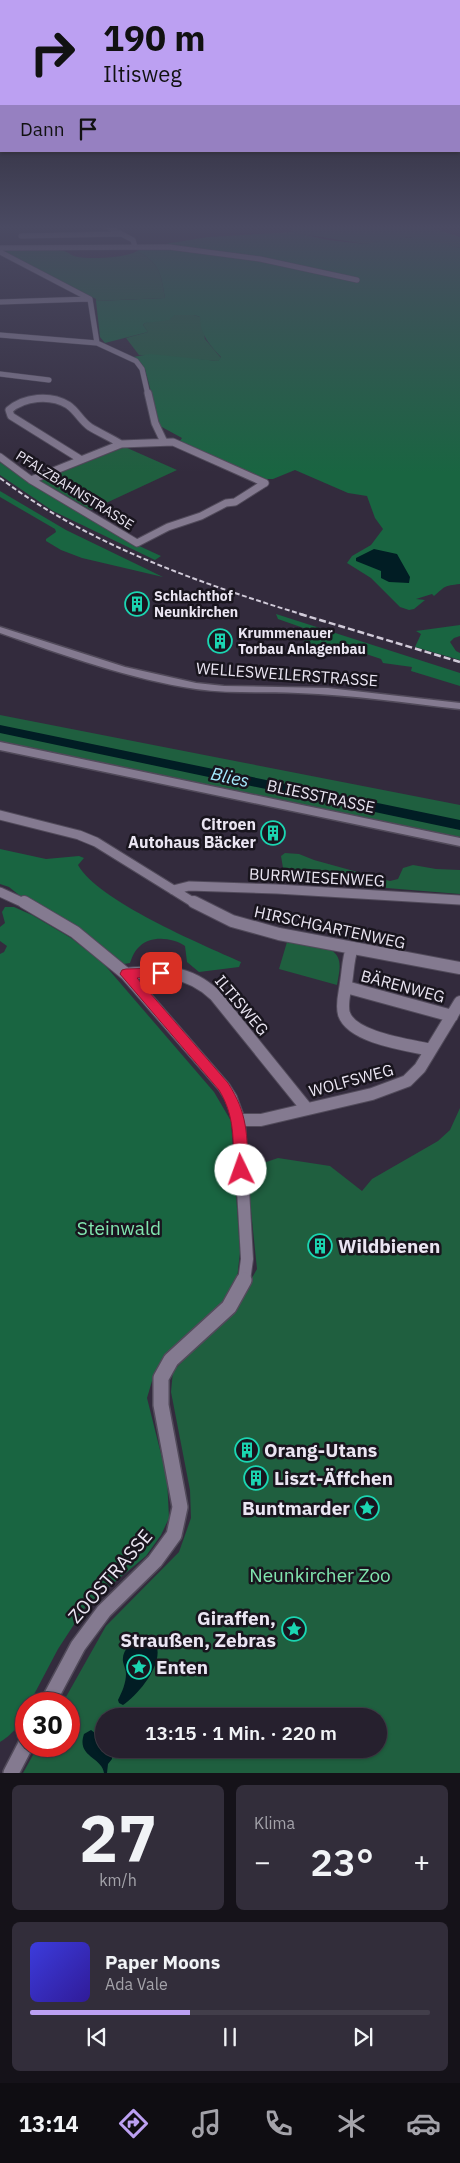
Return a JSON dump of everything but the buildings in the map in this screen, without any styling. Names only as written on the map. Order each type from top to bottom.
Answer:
[{"type":"street","points":[[93,308],[98,343]]},
{"type":"street","points":[[0,335],[98,343],[140,364],[158,430],[164,442]]},
{"type":"street","points":[[0,374],[49,380]]},
{"type":"street","points":[[80,460],[11,416],[9,410],[16,404],[33,399],[60,402],[69,406],[90,427],[121,444]]},
{"type":"street","points":[[32,480],[121,444],[173,442],[176,439],[174,436],[158,430]]},
{"type":"street","name":"PFALZBAHNSTRASSE","points":[[0,457],[32,480],[137,543],[168,527],[202,516],[226,503],[235,502],[265,482],[173,442]]},
{"type":"street","name":"WELLESWEILERSTRASSE","points":[[0,630],[72,655],[196,686],[246,690],[310,690],[460,706]]},
{"type":"street","name":"BLIESSTRASSE","points":[[0,746],[460,842]]},
{"type":"street","name":"HIRSCHGARTENWEG","points":[[0,815],[79,835],[96,842],[206,910],[232,921],[279,934],[460,968]]},
{"type":"street","name":"BURRWIESENWEG","points":[[173,890],[189,886],[247,888],[460,900]]},
{"type":"street","name":"ZOOSTRASSE","points":[[0,892],[21,901],[74,932],[126,974],[224,1086],[239,1120],[247,1259],[243,1284],[229,1307],[171,1360],[161,1378],[161,1405],[180,1507],[174,1535],[155,1561],[104,1611],[78,1646],[53,1692]]},
{"type":"street","points":[[352,948],[344,1014],[355,1027],[367,1034],[431,1050]]},
{"type":"street","name":"ILTISWEG","points":[[126,974],[174,973],[188,975],[199,980],[215,995],[306,1109]]},
{"type":"street","name":"BÄRENWEG","points":[[346,987],[452,1016]]},
{"type":"street","name":"WOLFSWEG","points":[[239,1120],[260,1120],[372,1094],[407,1082],[420,1068],[460,1002]]},
{"type":"street","points":[[11,1773],[19,1757]]},
{"type":"green space","points":[[97,308],[460,308],[460,584],[445,587],[434,596],[432,594],[416,599],[425,600],[414,609],[409,610],[400,607],[371,578],[347,563],[352,556],[371,545],[383,529],[375,518],[367,496],[348,493],[295,470],[273,479],[264,479],[180,441],[182,438],[160,426],[145,369],[133,357],[150,354],[218,361],[221,357],[204,334],[200,317],[194,315],[175,315],[169,320],[145,323],[143,325],[148,332],[105,343],[100,337]]},
{"type":"green space","points":[[175,315],[194,315],[200,317],[205,339],[221,358],[218,361],[139,355],[126,338],[148,332],[143,325],[145,323]]},
{"type":"green space","points":[[125,447],[177,470],[91,510],[40,481]]},
{"type":"green space","points":[[0,462],[23,478],[111,530],[161,556],[155,560],[53,511],[0,475]]},
{"type":"green space","points":[[0,491],[66,530],[163,577],[82,558],[61,550],[46,541],[56,532],[55,529],[0,497]]},
{"type":"green space","points":[[276,614],[460,673],[460,686],[411,671],[412,667],[383,663],[381,659],[366,654],[327,649],[303,642],[309,637],[331,641],[329,637],[278,619]]},
{"type":"green space","points":[[460,625],[460,636],[450,642],[456,651],[460,653],[460,660],[415,647],[421,634],[416,631]]},
{"type":"green space","points":[[0,715],[460,805],[460,837],[0,741]]},
{"type":"green space","points":[[0,849],[46,859],[79,856],[84,858],[78,865],[89,879],[106,893],[177,933],[241,962],[239,967],[199,972],[187,962],[185,946],[175,941],[162,939],[150,940],[140,946],[130,963],[124,964],[82,931],[19,895],[9,887],[0,884]]},
{"type":"green space","points":[[285,853],[299,854],[390,881],[398,879],[403,868],[413,865],[436,869],[460,870],[460,894],[301,881],[283,868],[281,856]]},
{"type":"green space","name":"Steinwald","points":[[5,907],[14,907],[32,915],[71,938],[103,963],[214,1092],[231,1121],[240,1252],[237,1279],[224,1303],[162,1359],[154,1374],[147,1398],[167,1478],[169,1518],[161,1535],[146,1556],[86,1606],[58,1649],[35,1692],[15,1692],[15,1730],[0,1742],[0,954],[4,952],[7,946],[0,941],[0,927],[5,923],[2,912]]},
{"type":"green space","points":[[287,942],[331,950],[335,953],[340,966],[337,985],[279,969]]},
{"type":"green space","name":"Neunkircher Zoo","points":[[460,1108],[460,1773],[23,1773],[32,1757],[80,1757],[80,1692],[69,1692],[106,1626],[179,1552],[191,1518],[190,1490],[171,1392],[173,1371],[234,1310],[257,1269],[249,1191],[252,1167],[278,1158],[330,1166],[362,1191],[372,1179],[438,1141],[450,1130]]},
{"type":"water","points":[[374,549],[397,554],[410,577],[409,583],[389,582],[381,578],[381,571],[356,561],[356,558]]},
{"type":"water","name":"Enten","points":[[148,1635],[155,1642],[158,1651],[156,1661],[146,1682],[123,1705],[118,1700],[126,1677],[123,1660],[124,1654],[132,1643]]},
{"type":"water","points":[[91,1730],[95,1733],[95,1758],[112,1758],[108,1764],[107,1773],[104,1773],[99,1763],[83,1748],[84,1734]]},
{"type":"waterway","name":"Blies","points":[[0,729],[460,825]]},
{"type":"railway","points":[[0,478],[34,502],[70,523],[146,560],[225,590],[304,615]]},
{"type":"railway","points":[[300,614],[460,662]]},
{"type":"place","name":"Schlachthof Neunkirchen","points":[[137,604]]},
{"type":"place","name":"Krummenauer Torbau Anlagenbau","points":[[220,641]]},
{"type":"place","name":"Citroen Autohaus Bäcker","points":[[273,833]]},
{"type":"place","name":"Wildbienen","points":[[320,1246]]},
{"type":"place","name":"Orang-Utans","points":[[247,1450]]},
{"type":"place","name":"Liszt-Äffchen","points":[[256,1478]]},
{"type":"place","name":"Buntmarder","points":[[367,1508]]},
{"type":"place","name":"Giraffen, Straußen, Zebras","points":[[294,1629]]},
{"type":"place","name":"Enten","points":[[139,1667]]},
{"type":"route","points":[[161,973],[126,974],[224,1086],[236,1108],[239,1120],[241,1170]]}]
